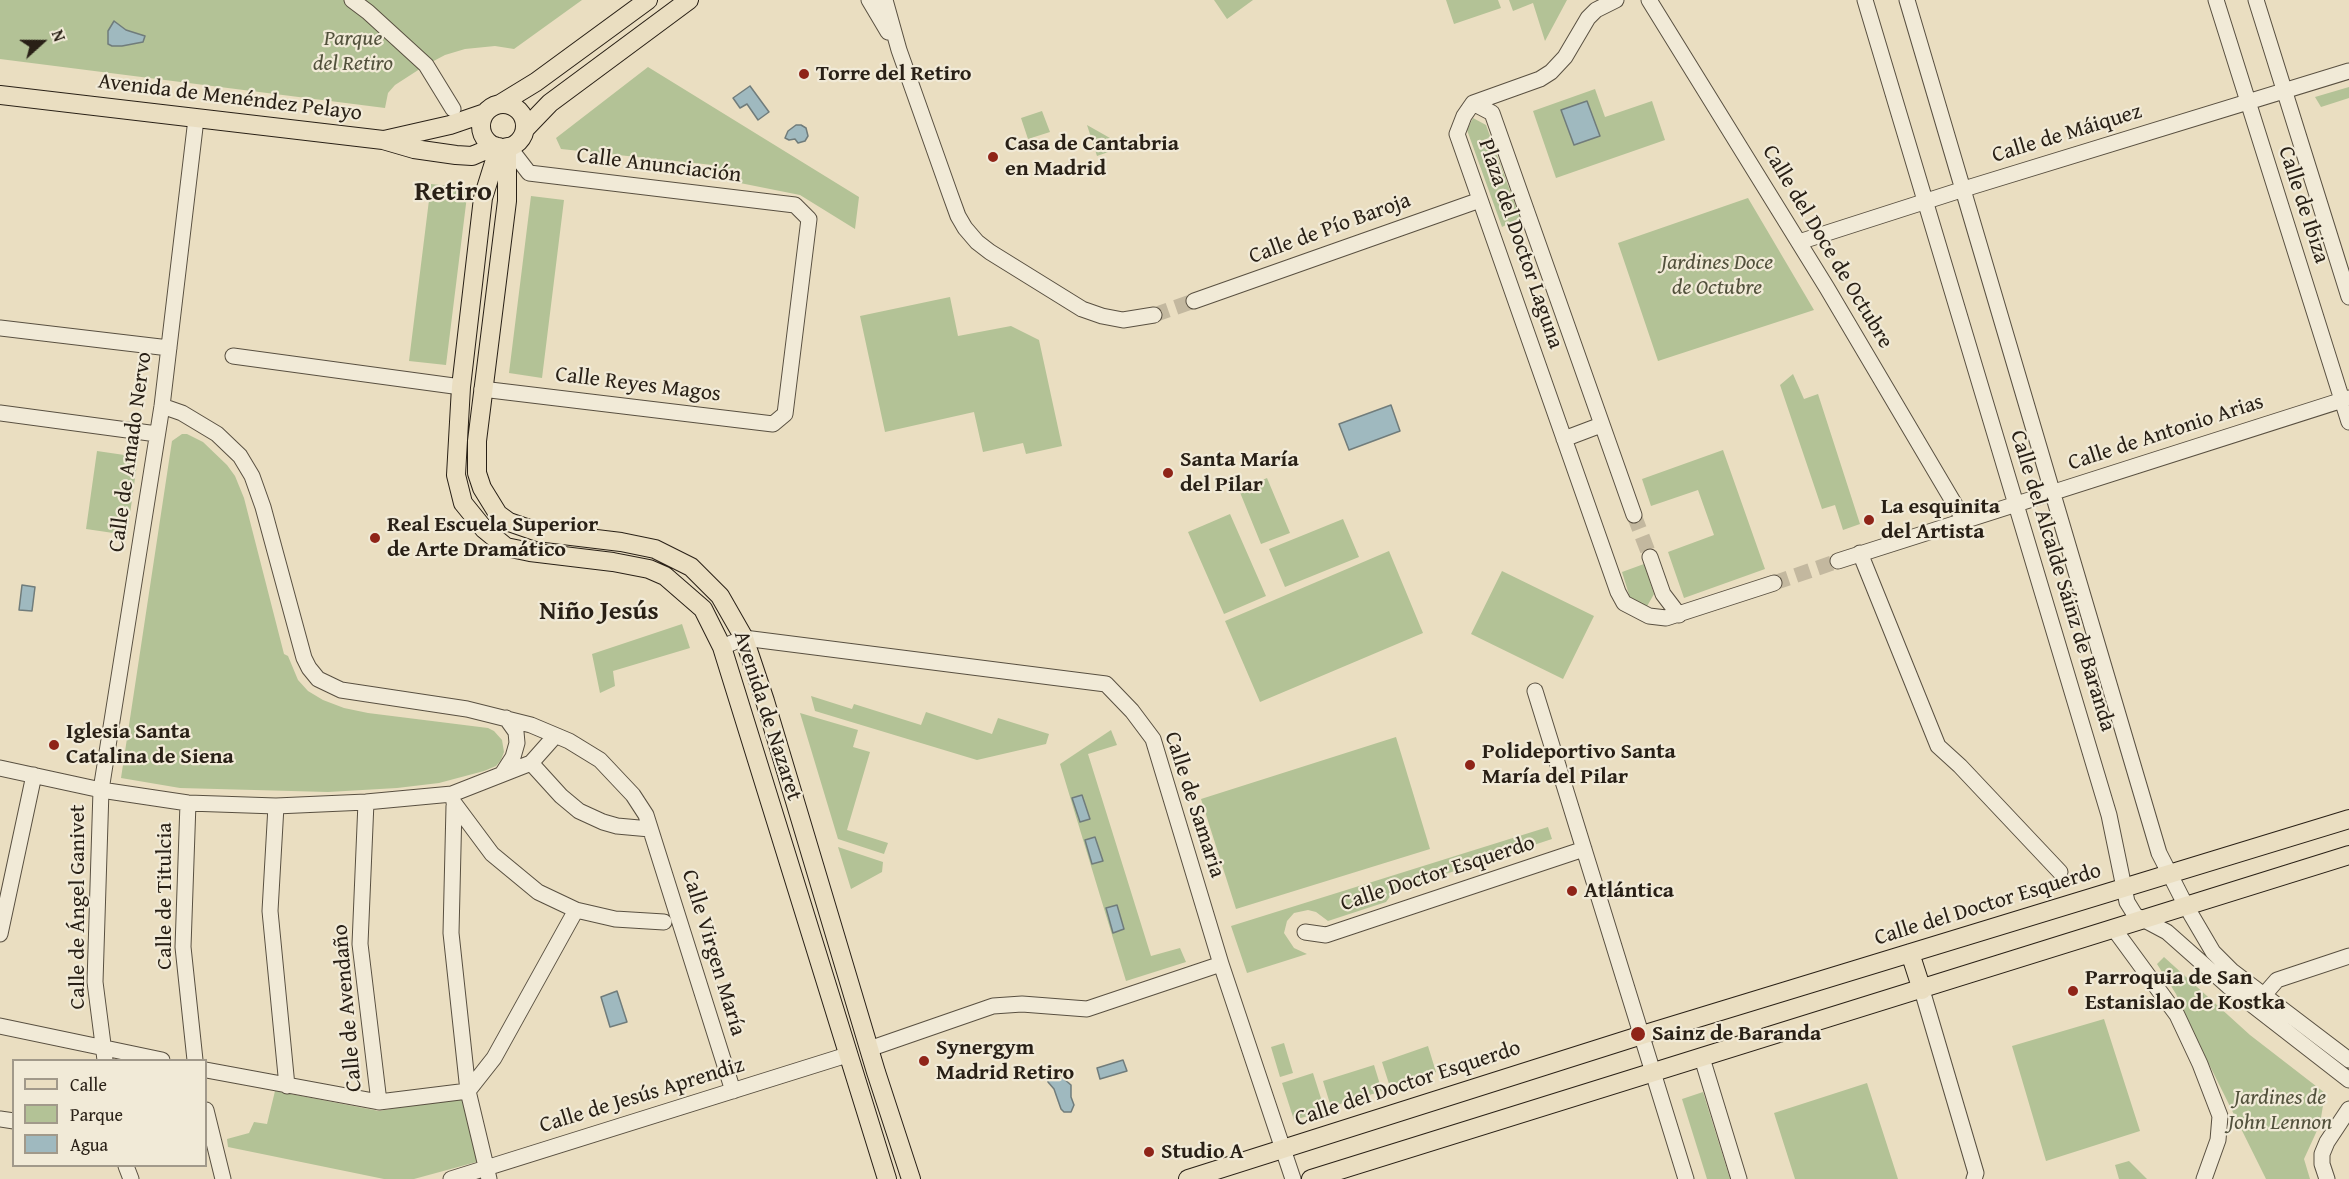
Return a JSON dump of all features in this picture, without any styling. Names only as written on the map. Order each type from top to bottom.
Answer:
[{"type":"main road","name":"Avenida de Menéndez Pelayo","points":[[382,140],[444,127],[493,108],[536,82],[648,0]]},
{"type":"main road","points":[[525,129],[524,118],[520,112],[508,104],[493,108],[481,123],[484,137],[503,147],[521,138],[525,129],[550,103],[689,0]]},
{"type":"main road","name":"Avenida de Menéndez Pelayo","points":[[0,96],[382,140],[414,150],[472,156],[503,147]]},
{"type":"main road","name":"Avenida de Nazaret","points":[[503,147],[483,198],[461,387],[456,475],[464,502],[484,529],[506,547],[631,566],[665,576],[703,609],[722,647],[886,1179]]},
{"type":"main road","name":"Avenida de Nazaret","points":[[503,147],[507,201],[477,441],[477,472],[489,503],[509,522],[538,532],[621,542],[655,549],[691,567],[720,596],[744,638],[765,700],[868,1047],[911,1179]]},
{"type":"main road","name":"Calle del Doctor Esquerdo","points":[[1188,1179],[1642,1035],[2349,819]]},
{"type":"main road","points":[[1311,1179],[2349,855]]},
{"type":"main road","points":[[1910,953],[1922,990]]},
{"type":"street","points":[[352,0],[426,65],[453,109]]},
{"type":"street","points":[[869,0],[899,50]]},
{"type":"street","points":[[885,0],[899,50],[958,216],[977,242],[1082,309],[1123,320],[1154,315]]},
{"type":"street","points":[[1473,103],[1540,79],[1551,72],[1565,57],[1588,18],[1596,10],[1616,0]]},
{"type":"street","name":"Calle del Doce de Octubre","points":[[1649,0],[1799,242],[1964,520]]},
{"type":"street","name":"Calle del Alcalde Sáinz de Baranda","points":[[1865,0],[2109,815],[2130,909],[2142,920],[2167,932],[2228,986],[2349,1080]]},
{"type":"street","name":"Calle del Alcalde Sáinz de Baranda","points":[[1907,0],[2154,839],[2186,906],[2213,952],[2232,971],[2349,1060]]},
{"type":"street","name":"Calle de Ibiza","points":[[2216,0],[2247,103],[2345,400],[2349,422]]},
{"type":"street","name":"Calle de Ibiza","points":[[2256,0],[2349,297]]},
{"type":"street","name":"Calle de Máiquez","points":[[1799,242],[2349,71]]},
{"type":"street","name":"Plaza del Doctor Laguna","points":[[1634,515],[1492,113],[1473,103],[1464,116],[1457,134],[1618,592],[1624,603],[1649,616],[1666,618],[1774,583]]},
{"type":"street","name":"Calle de Amado Nervo","points":[[101,790],[162,406],[196,119]]},
{"type":"street","name":"Calle Anunciación","points":[[503,147],[529,172],[795,205],[809,219],[785,414]]},
{"type":"street","name":"Calle de Pío Baroja","points":[[1194,301],[1480,200]]},
{"type":"street","points":[[0,328],[169,348]]},
{"type":"street","points":[[233,356],[461,387]]},
{"type":"street","name":"Calle Reyes Magos","points":[[482,389],[773,424],[785,414]]},
{"type":"street","name":"Calle de Antonio Arias","points":[[1838,561],[2345,400]]},
{"type":"street","name":"Calle Virgen María","points":[[162,406],[182,413],[217,434],[230,445],[246,466],[263,507],[304,658],[318,679],[341,690],[467,709],[506,718],[569,741],[600,760],[633,795],[646,815],[733,1091]]},
{"type":"street","points":[[0,413],[157,434]]},
{"type":"street","points":[[1564,439],[1601,425]]},
{"type":"street","points":[[1860,553],[1938,746],[1960,766],[2060,872]]},
{"type":"street","points":[[1650,557],[1663,594],[1680,615]]},
{"type":"street","name":"Calle de Samaria","points":[[722,647],[744,638],[1106,684],[1132,711],[1153,739],[1221,964],[1293,1179]]},
{"type":"street","points":[[1535,691],[1686,1179]]},
{"type":"street","points":[[502,774],[513,758],[517,743],[516,732],[506,718]]},
{"type":"street","points":[[0,768],[101,790],[188,803],[276,806],[453,800],[502,774],[531,763],[555,736]]},
{"type":"street","points":[[531,763],[561,796],[579,811],[617,826],[650,829]]},
{"type":"street","points":[[0,934],[34,775]]},
{"type":"street","name":"Calle de Ángel Ganivet","points":[[101,790],[95,982],[104,1054]]},
{"type":"street","points":[[453,800],[492,854],[538,892],[576,910],[615,919],[664,922]]},
{"type":"street","points":[[453,800],[451,933],[468,1091],[487,1173]]},
{"type":"street","name":"Calle de Avendaño","points":[[366,802],[360,944],[380,1102]]},
{"type":"street","name":"Calle de Titulcia","points":[[188,803],[183,947],[195,1059]]},
{"type":"street","points":[[276,806],[270,911],[287,1086]]},
{"type":"street","name":"Calle Doctor Esquerdo","points":[[1305,932],[1326,935],[1584,849]]},
{"type":"street","points":[[207,1070],[380,1102],[468,1091],[494,1058],[576,910]]},
{"type":"street","points":[[2114,929],[2177,1014],[2220,1116],[2218,1140],[2205,1179]]},
{"type":"street","points":[[2264,995],[2277,980],[2349,956]]},
{"type":"street","name":"Calle de Jesús Aprendiz","points":[[450,1179],[487,1173],[846,1054],[855,1062],[864,1059],[868,1047],[993,1006],[1022,1004],[1087,1009],[1221,964]]},
{"type":"street","points":[[1922,990],[1979,1177]]},
{"type":"street","points":[[0,1026],[104,1054],[152,1059]]},
{"type":"street","points":[[465,1054],[478,1062],[494,1058]]},
{"type":"street","points":[[1702,1058],[1739,1179]]},
{"type":"street","points":[[2327,1179],[2322,1164],[2322,1154],[2327,1142],[2349,1109]]},
{"type":"street","points":[[207,1114],[222,1179]]},
{"type":"green space","name":"Parque del Retiro","points":[[0,0],[582,0],[514,49],[495,46],[465,49],[445,55],[426,65],[395,85],[388,93],[385,108],[0,59]]},
{"type":"green space","points":[[1214,0],[1253,0],[1227,19]]},
{"type":"green space","points":[[1446,0],[1498,0],[1501,8],[1454,24]]},
{"type":"green space","points":[[1509,0],[1567,0],[1545,41],[1533,3],[1513,11]]},
{"type":"green space","points":[[648,67],[859,197],[855,229],[800,195],[730,181],[713,165],[561,149],[556,138]]},
{"type":"green space","points":[[2349,87],[2349,98],[2321,107],[2315,97]]},
{"type":"green space","points":[[1595,89],[1605,117],[1652,101],[1665,140],[1556,178],[1533,111]]},
{"type":"green space","points":[[1042,111],[1050,132],[1028,139],[1021,118]]},
{"type":"green space","points":[[1473,118],[1486,125],[1520,218],[1502,227],[1467,130]]},
{"type":"green space","points":[[1087,125],[1117,142],[1128,145],[1097,156]]},
{"type":"green space","points":[[431,184],[468,188],[446,365],[409,361]]},
{"type":"green space","points":[[531,196],[564,200],[542,378],[509,373]]},
{"type":"green space","name":"Jardines Doce de Octubre","points":[[1748,198],[1814,310],[1658,361],[1618,243]]},
{"type":"green space","points":[[950,297],[958,336],[1011,326],[1039,340],[1062,446],[1026,454],[1023,443],[983,452],[974,412],[885,432],[860,316]]},
{"type":"green space","points":[[1793,374],[1804,399],[1818,394],[1860,524],[1843,530],[1835,505],[1822,509],[1780,385]]},
{"type":"green space","points":[[182,434],[203,442],[235,476],[244,498],[284,654],[288,656],[298,680],[308,691],[344,708],[368,713],[488,728],[502,740],[504,752],[496,766],[439,783],[328,792],[180,788],[121,778],[172,441]]},
{"type":"green space","points":[[1723,450],[1765,569],[1684,598],[1668,552],[1714,535],[1698,490],[1651,506],[1642,479]]},
{"type":"green space","points":[[97,451],[138,457],[127,535],[86,529]]},
{"type":"green space","points":[[1267,478],[1290,533],[1261,544],[1239,490]]},
{"type":"green space","points":[[1230,514],[1266,596],[1224,614],[1188,532]]},
{"type":"green space","points":[[1343,519],[1359,557],[1285,587],[1269,549]]},
{"type":"green space","points":[[1389,551],[1423,633],[1260,702],[1225,621]]},
{"type":"green space","points":[[1644,564],[1654,594],[1646,608],[1631,601],[1622,572]]},
{"type":"green space","points":[[1502,571],[1594,616],[1563,679],[1471,634]]},
{"type":"green space","points":[[682,624],[690,648],[613,671],[615,686],[600,693],[592,654]]},
{"type":"green space","points":[[811,696],[852,709],[854,704],[921,725],[926,712],[992,734],[998,718],[1049,734],[1046,744],[977,760],[815,711]]},
{"type":"green space","points":[[800,713],[858,730],[853,747],[870,752],[847,830],[888,843],[884,854],[838,839]]},
{"type":"green space","points":[[1111,730],[1117,745],[1088,754],[1151,956],[1180,948],[1186,962],[1126,981],[1060,764]]},
{"type":"green space","points":[[1396,737],[1430,849],[1236,909],[1201,799]]},
{"type":"green space","points":[[1548,827],[1552,839],[1394,891],[1386,902],[1328,921],[1316,912],[1308,910],[1294,913],[1287,921],[1284,933],[1294,948],[1307,954],[1247,973],[1231,926]]},
{"type":"green space","points":[[838,847],[883,862],[882,872],[851,889]]},
{"type":"green space","name":"Jardines de John Lennon","points":[[2164,957],[2250,1035],[2325,1093],[2320,1124],[2304,1159],[2310,1179],[2266,1179],[2176,994],[2157,964]]},
{"type":"green space","points":[[2104,1019],[2140,1131],[2046,1161],[2012,1046]]},
{"type":"green space","points":[[1284,1043],[1293,1073],[1280,1077],[1271,1047]]},
{"type":"green space","points":[[1428,1046],[1436,1072],[1390,1087],[1382,1062]]},
{"type":"green space","points":[[1374,1065],[1382,1091],[1331,1107],[1323,1081]]},
{"type":"green space","points":[[1313,1073],[1325,1111],[1294,1120],[1282,1083]]},
{"type":"green space","points":[[1867,1083],[1898,1179],[1795,1179],[1774,1113]]},
{"type":"green space","points":[[275,1091],[379,1111],[465,1096],[480,1161],[414,1179],[384,1179],[228,1147],[227,1139],[249,1133],[254,1122],[267,1124]]},
{"type":"green space","points":[[1703,1092],[1730,1179],[1707,1179],[1682,1099]]},
{"type":"green space","points":[[2129,1161],[2147,1179],[2119,1179],[2115,1165]]},
{"type":"water","points":[[114,21],[126,30],[145,36],[143,42],[122,46],[108,44],[108,31]]},
{"type":"water","points":[[750,86],[769,112],[758,120],[747,104],[740,108],[733,98]]},
{"type":"water","points":[[1587,101],[1600,136],[1574,145],[1561,110]]},
{"type":"water","points":[[796,125],[806,128],[808,136],[805,141],[798,143],[795,139],[785,138],[788,131]]},
{"type":"water","points":[[1391,405],[1400,431],[1349,450],[1339,424]]},
{"type":"water","points":[[22,585],[35,587],[32,611],[19,610]]},
{"type":"water","points":[[1082,795],[1090,819],[1080,822],[1072,798]]},
{"type":"water","points":[[1095,837],[1103,861],[1092,864],[1085,840]]},
{"type":"water","points":[[1117,905],[1124,929],[1113,933],[1106,908]]},
{"type":"water","points":[[617,991],[627,1022],[610,1027],[601,997]]},
{"type":"water","points":[[1123,1060],[1127,1071],[1100,1079],[1097,1068]]},
{"type":"water","points":[[1055,1071],[1071,1085],[1074,1105],[1071,1112],[1064,1112],[1061,1109],[1054,1089],[1048,1082],[1047,1075]]},
{"type":"tunnel","points":[[1154,315],[1194,301]]},
{"type":"tunnel","points":[[1634,515],[1650,557]]},
{"type":"tunnel","points":[[1774,583],[1838,561]]},
{"type":"place","name":"Torre del Retiro","points":[[804,74]]},
{"type":"place","name":"Casa de Cantabria en Madrid","points":[[993,157]]},
{"type":"place","name":"Santa María del Pilar","points":[[1168,473]]},
{"type":"place","name":"La esquinita del Artista","points":[[1869,520]]},
{"type":"place","name":"Real Escuela Superior de Arte Dramático","points":[[375,538]]},
{"type":"place","name":"Iglesia Santa Catalina de Siena","points":[[54,745]]},
{"type":"place","name":"Polideportivo Santa María del Pilar","points":[[1470,765]]},
{"type":"place","name":"Atlántica","points":[[1572,891]]},
{"type":"place","name":"Parroquia de San Estanislao de Kostka","points":[[2073,991]]},
{"type":"place","name":"Sainz de Baranda","points":[[1638,1034]]},
{"type":"place","name":"Synergym Madrid Retiro","points":[[924,1061]]},
{"type":"place","name":"Studio A","points":[[1149,1152]]},
{"type":"district","name":"Retiro","points":[[453,193]]},
{"type":"district","name":"Niño Jesús","points":[[599,612]]}]
